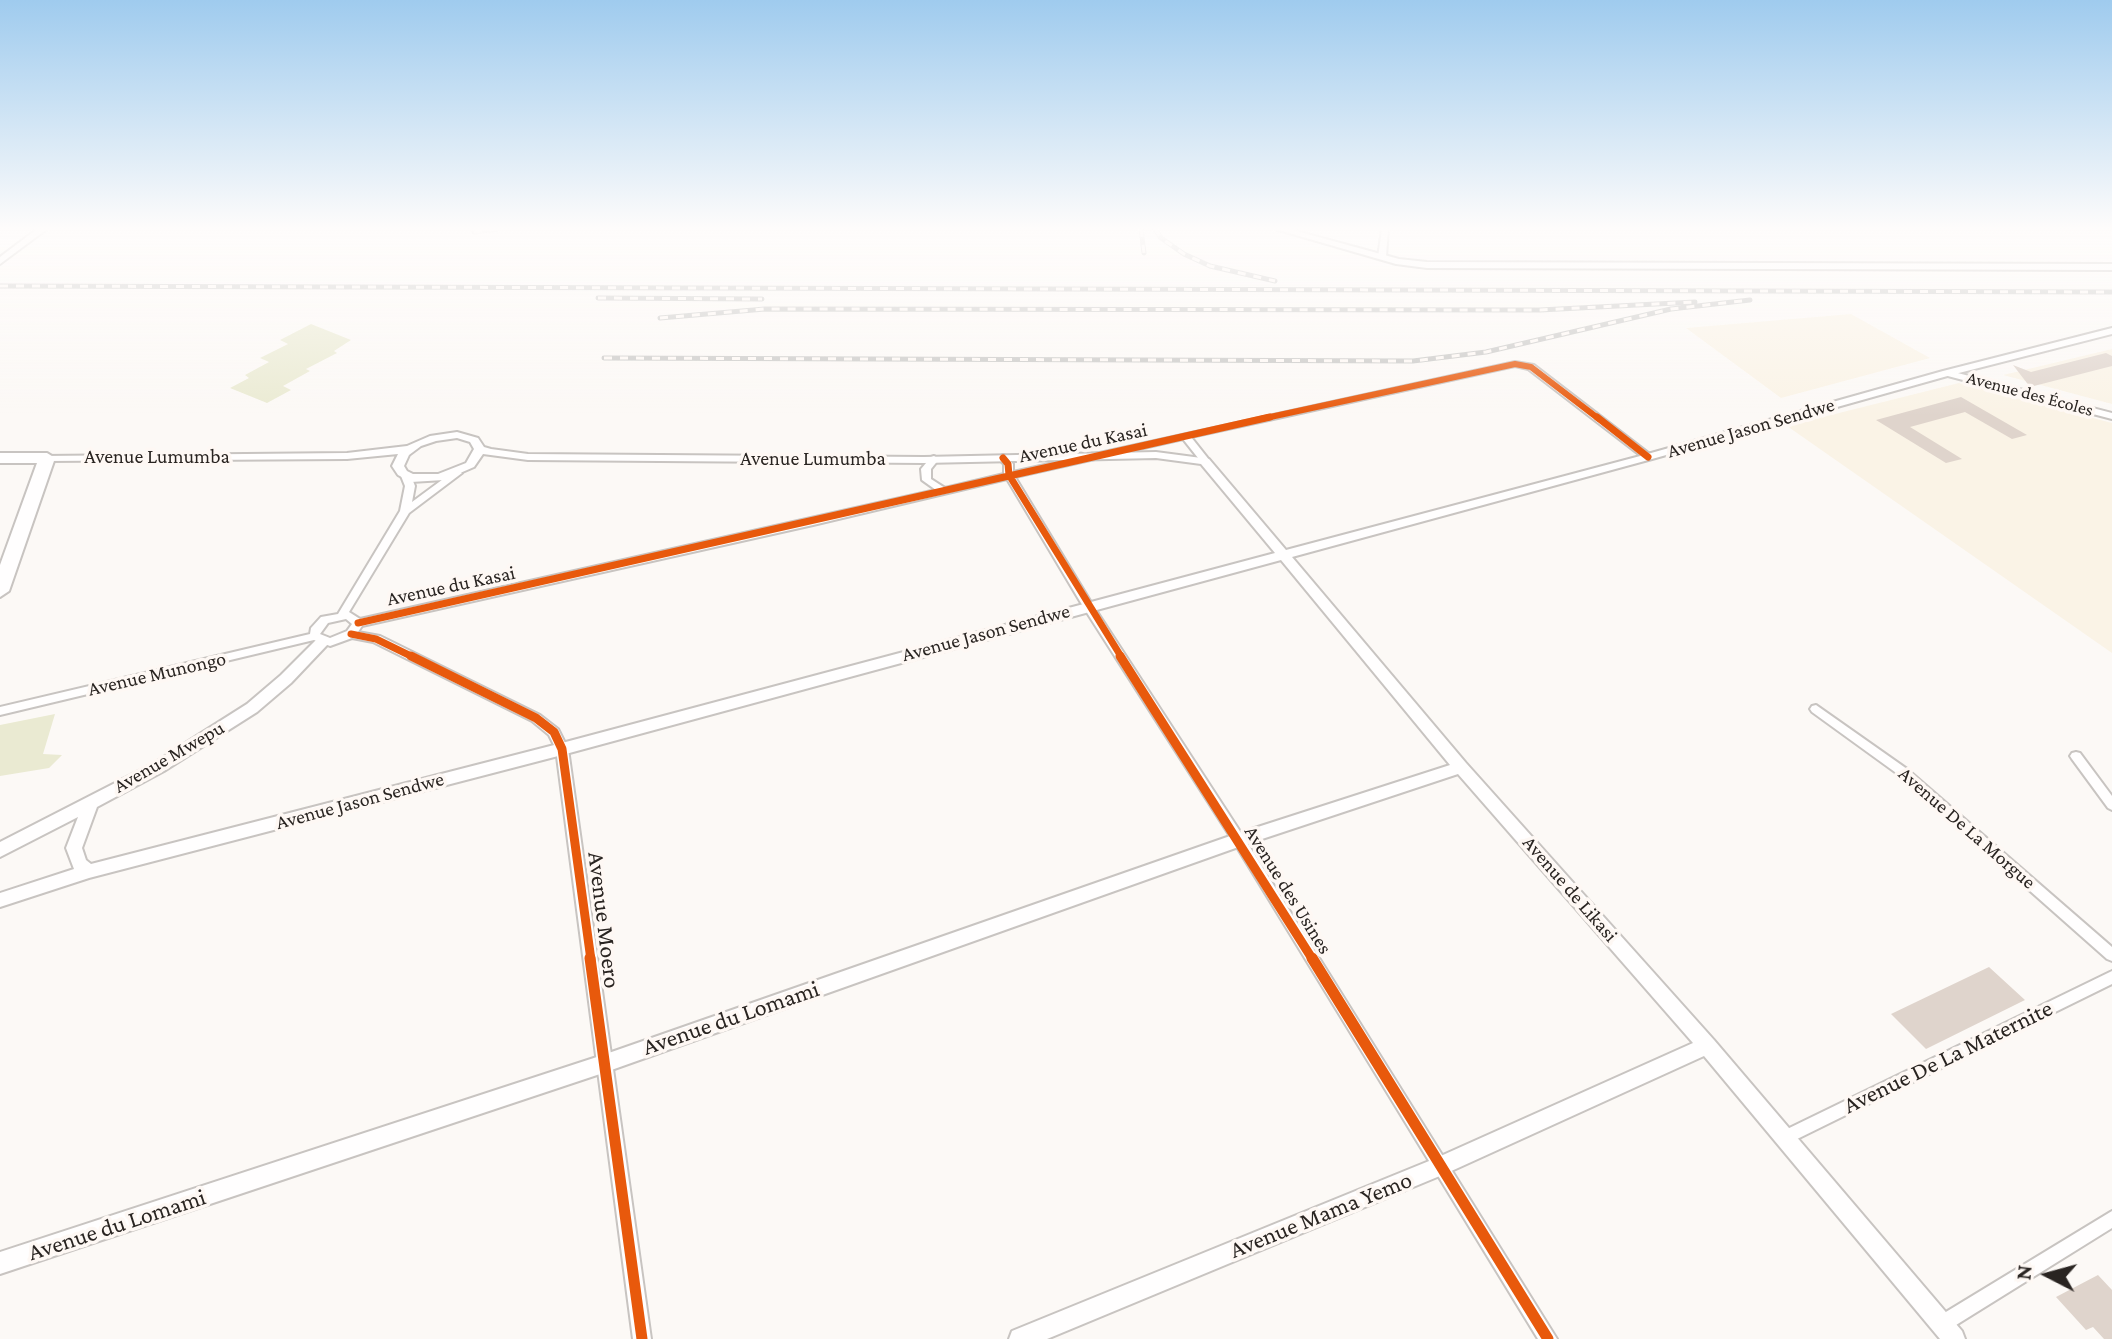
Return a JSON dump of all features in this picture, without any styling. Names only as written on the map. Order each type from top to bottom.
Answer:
[{"type":"highway","name":"Avenue Lumumba","points":[[0,458],[47,458]]},
{"type":"highway","points":[[0,591],[4,567],[47,458]]},
{"type":"main road","name":"Avenue Jason Sendwe","points":[[0,900],[89,871],[562,749],[1648,457],[1947,373],[2112,331]]},
{"type":"main road","name":"Avenue Lumumba","points":[[47,458],[347,456],[409,449],[426,440],[457,435],[474,440],[480,449],[528,457],[934,459],[1098,455],[1171,456],[1205,461]]},
{"type":"main road","points":[[402,471],[409,449]]},
{"type":"main road","points":[[460,471],[475,461],[480,449]]},
{"type":"main road","points":[[347,456],[432,479],[528,457]]},
{"type":"main road","name":"Avenue de Likasi","points":[[1205,461],[1461,767],[1707,1046],[1954,1339]]},
{"type":"main road","name":"Avenue Mwepu","points":[[0,850],[159,767],[252,708],[286,679],[319,639]]},
{"type":"main road","name":"Avenue du Lomami","points":[[0,1263],[603,1064],[1239,840],[1461,767]]},
{"type":"main road","points":[[89,871],[79,864],[74,848],[92,802]]},
{"type":"main road","name":"Avenue Mama Yemo","points":[[1020,1339],[1440,1166],[1707,1046]]},
{"type":"street","name":"Avenue du Kasai","points":[[319,639],[337,640],[354,628],[1009,475],[1520,364],[1531,367],[1648,457]]},
{"type":"street","name":"Avenue des Écoles","points":[[1947,373],[2112,416]]},
{"type":"street","name":"Avenue de Likasi","points":[[1187,438],[1205,461]]},
{"type":"street","name":"Avenue des Usines","points":[[1003,458],[1008,464],[1009,475],[1088,606],[1239,840],[1548,1339]]},
{"type":"street","points":[[934,459],[926,469],[927,480],[943,491]]},
{"type":"street","points":[[342,615],[405,511],[410,486],[402,471]]},
{"type":"street","points":[[405,511],[460,471]]},
{"type":"street","points":[[319,639],[315,631],[325,620],[342,615],[353,616],[354,628],[536,718],[554,732],[562,749]]},
{"type":"street","name":"Avenue Munongo","points":[[0,711],[319,639]]},
{"type":"street","name":"Avenue De La Morgue","points":[[1816,709],[1903,772],[2112,955]]},
{"type":"street","name":"Avenue Moero","points":[[562,749],[642,1339]]},
{"type":"street","points":[[2076,756],[2112,805]]},
{"type":"street","name":"Avenue De La Maternite","points":[[1784,1138],[2110,981]]},
{"type":"street","points":[[1942,1324],[2112,1219]]},
{"type":"shaded area","points":[[1851,314],[1930,358],[1781,398],[1686,328]]},
{"type":"shaded area","points":[[2112,349],[2112,404],[2003,375]]},
{"type":"shaded area","points":[[1959,383],[2112,423],[2112,653],[1787,426]]},
{"type":"green space","points":[[311,324],[351,340],[334,351],[337,353],[306,369],[310,371],[283,386],[291,390],[267,403],[230,388],[249,378],[245,375],[269,362],[260,358],[288,344],[280,340]]},
{"type":"green space","points":[[55,714],[43,754],[62,755],[49,768],[0,776],[0,725]]},
{"type":"building","points":[[2106,353],[2112,356],[2112,366],[2030,387],[2013,365],[2031,372]]},
{"type":"building","points":[[1961,397],[2027,435],[2012,439],[1965,412],[1910,427],[1962,459],[1946,463],[1876,420]]},
{"type":"building","points":[[1989,967],[2025,1000],[1926,1049],[1891,1014]]},
{"type":"building","points":[[2098,1275],[2112,1290],[2112,1339],[2104,1339],[2093,1327],[2086,1330],[2056,1297]]},
{"type":"railway","points":[[1931,291],[2112,292]]},
{"type":"railway","points":[[598,298],[762,299]]},
{"type":"railway","points":[[604,358],[1413,361],[1486,352],[1671,309],[1750,300]]},
{"type":"railway","points":[[660,318],[765,309],[1540,310],[1695,302]]},
{"type":"cycle path","points":[[358,623],[1515,364],[1531,367],[1648,457]]},
{"type":"cycle path","points":[[1003,458],[1008,464],[1009,475],[1088,606],[1239,840],[1548,1339]]},
{"type":"cycle path","points":[[351,634],[376,639],[536,718],[554,732],[562,749],[642,1339]]}]
